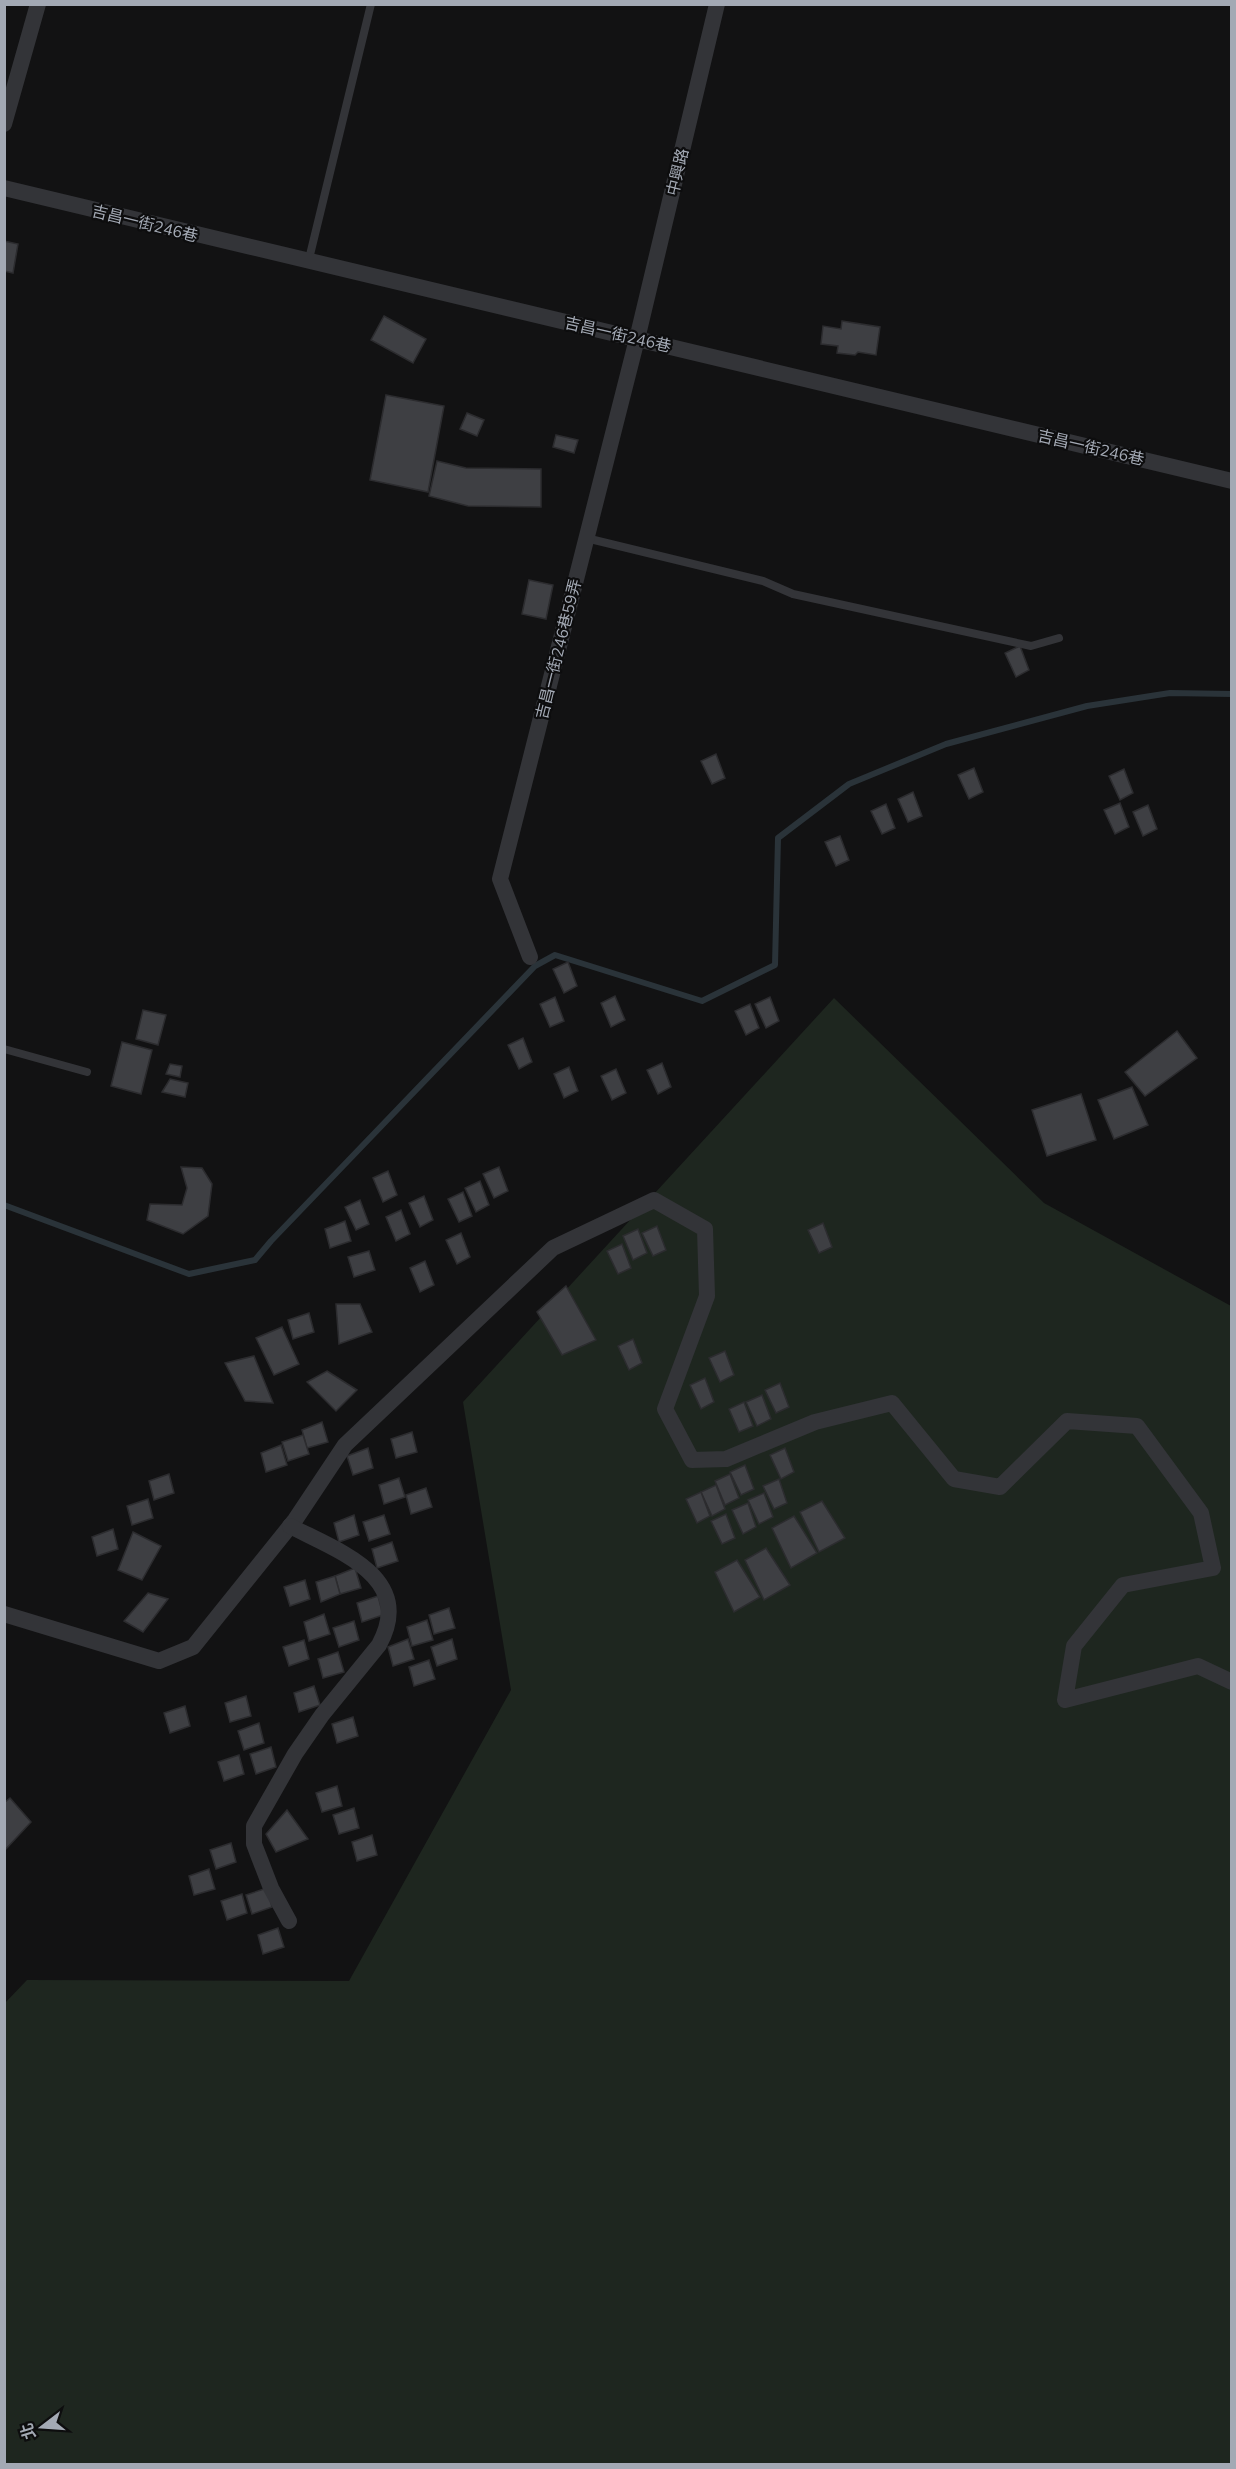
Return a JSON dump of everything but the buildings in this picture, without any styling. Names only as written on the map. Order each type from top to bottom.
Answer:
[{"type":"street","points":[[4,124],[38,4]]},
{"type":"street","name":"中興路","points":[[637,339],[717,4]]},
{"type":"street","name":"吉昌一街246巷","points":[[4,188],[308,263],[1232,481]]},
{"type":"street","name":"吉昌一街246巷59弄","points":[[530,957],[500,879],[637,339]]},
{"type":"street","points":[[4,1614],[159,1661],[193,1647],[290,1526],[345,1445],[553,1248],[654,1200],[705,1229],[707,1296],[665,1408],[692,1460],[726,1459],[815,1422],[892,1403],[954,1479],[1000,1487],[1067,1421],[1137,1426],[1201,1513],[1213,1568],[1124,1585],[1074,1646],[1065,1700],[1198,1666],[1232,1682]]},
{"type":"street","points":[[289,1921],[272,1888],[254,1844],[254,1827],[295,1754],[322,1714],[379,1645],[385,1634],[390,1608],[384,1590],[369,1570],[290,1526]]},
{"type":"lane","points":[[308,263],[371,4]]},
{"type":"lane","points":[[586,538],[763,581],[793,594],[1031,646],[1059,638]]},
{"type":"lane","points":[[4,1049],[87,1072]]},
{"type":"shaded area","points":[[834,998],[1044,1203],[1231,1306],[1231,2464],[5,2464],[4,2004],[27,1980],[349,1981],[511,1690],[463,1402]]},
{"type":"waterway","points":[[4,1205],[189,1274],[255,1260],[535,966],[555,955],[702,1001],[775,965],[778,838],[849,784],[946,744],[1087,706],[1170,693],[1232,694]]}]
